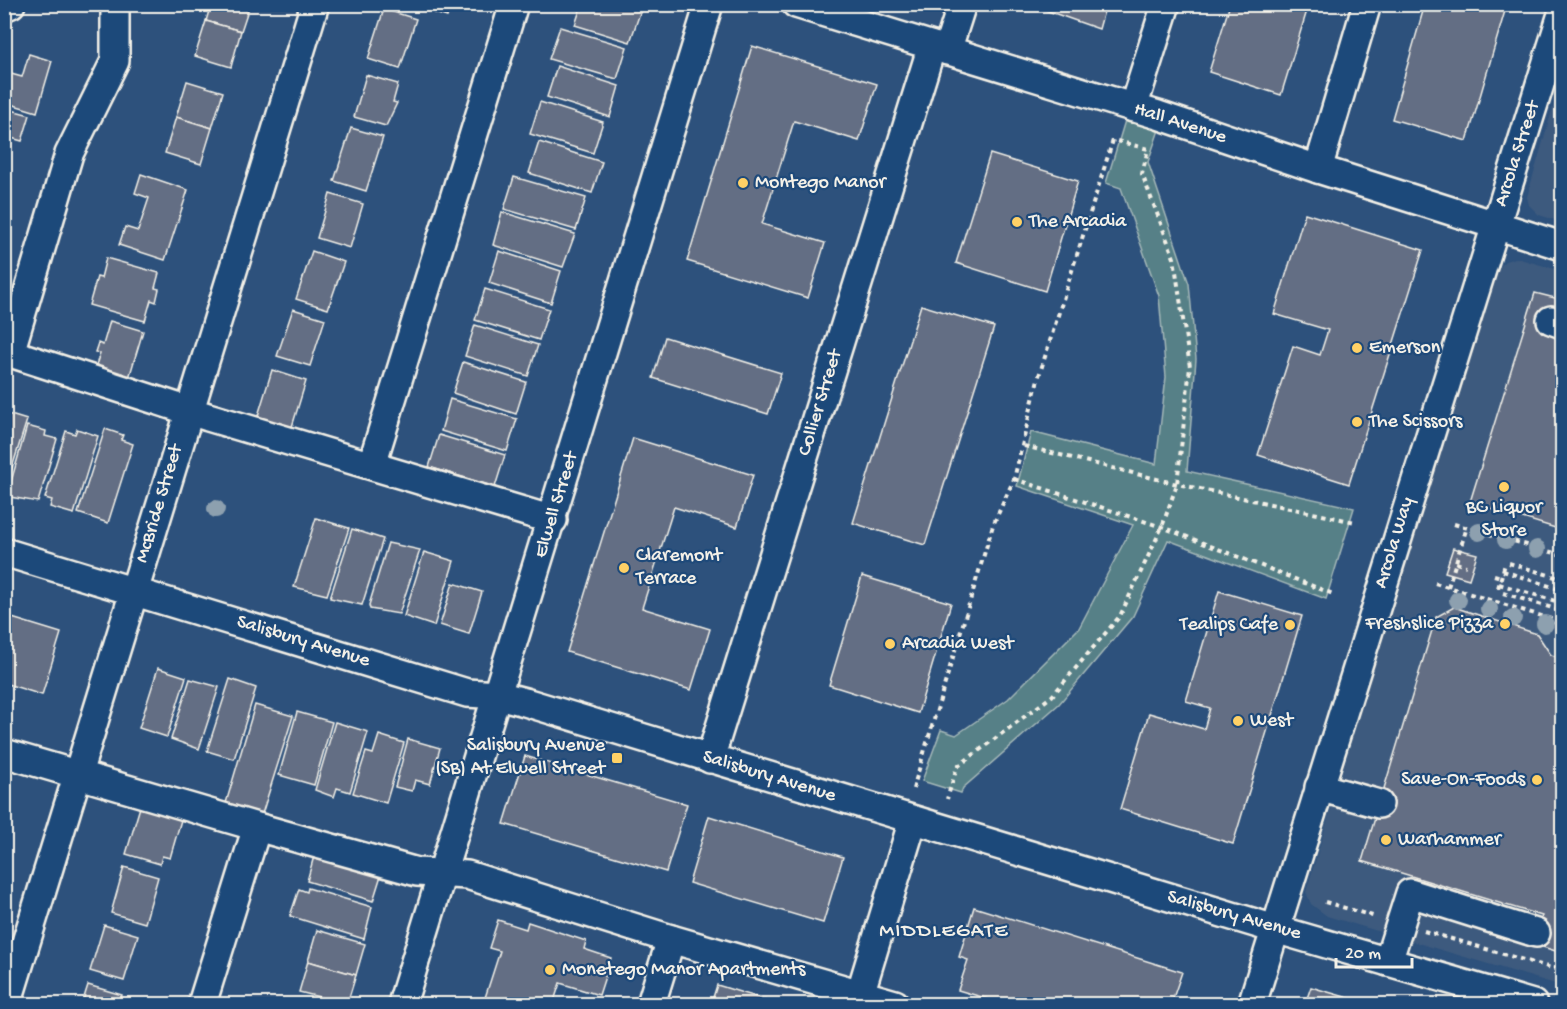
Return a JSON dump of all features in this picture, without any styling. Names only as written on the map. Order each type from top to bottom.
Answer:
[{"type":"street","points":[[4,8],[11,4]]},
{"type":"street","points":[[115,4],[114,62],[69,154],[7,352],[553,520]]},
{"type":"street","name":"McBride Street","points":[[7,1005],[132,591],[315,4]]},
{"type":"street","points":[[372,464],[514,4]]},
{"type":"street","name":"Elwell Street","points":[[402,1005],[553,520],[709,4]]},
{"type":"street","name":"Hall Avenue","points":[[796,4],[1133,108],[1563,246]]},
{"type":"street","name":"Collier Street","points":[[710,759],[939,49],[962,4]]},
{"type":"street","points":[[1133,108],[1166,4]]},
{"type":"street","points":[[1318,169],[1367,4]]},
{"type":"street","name":"Arcola Street","points":[[1496,225],[1563,14]]},
{"type":"street","name":"Arcola Way","points":[[1275,929],[1496,225]]},
{"type":"street","name":"Salisbury Avenue","points":[[4,552],[467,693],[498,695],[1533,1005]]},
{"type":"street","points":[[4,753],[417,872],[467,875],[859,999],[895,1005]]},
{"type":"street","points":[[1319,788],[1379,804]]},
{"type":"street","points":[[859,999],[913,820]]},
{"type":"street","points":[[202,1005],[257,827]]},
{"type":"street","points":[[1388,962],[1410,893],[1536,933]]},
{"type":"street","points":[[1252,1005],[1275,929]]},
{"type":"street","points":[[651,1005],[671,939]]},
{"type":"path","points":[[913,789],[993,525],[1014,479],[1024,446],[1038,379],[1113,140],[1148,149],[1142,174],[1174,258],[1191,367],[1177,484],[1162,527],[1120,616],[1052,696],[957,767],[947,799]]},
{"type":"path","points":[[1024,446],[1177,484],[1355,522]]},
{"type":"path","points":[[1014,479],[1162,527],[1333,594]]},
{"type":"path","points":[[1454,524],[1563,555]]},
{"type":"path","points":[[1448,587],[1467,527]]},
{"type":"path","points":[[1456,563],[1466,566]]},
{"type":"path","points":[[1563,579],[1507,564],[1498,586],[1563,603]]},
{"type":"path","points":[[1494,574],[1502,574],[1563,590]]},
{"type":"path","points":[[1435,584],[1551,619],[1563,627]]},
{"type":"path","points":[[1503,593],[1563,611]]},
{"type":"path","points":[[1325,902],[1563,971]]},
{"type":"shaded area","points":[[1562,76],[1562,222],[1539,215],[1529,205],[1527,197]]},
{"type":"shaded area","points":[[1516,258],[1562,271],[1562,986],[1327,916],[1311,904],[1306,892],[1403,568],[1495,273],[1505,261]]},
{"type":"green space","points":[[1127,114],[1161,124],[1148,162],[1189,284],[1196,359],[1187,471],[1354,508],[1326,599],[1168,540],[1133,616],[1059,704],[963,788],[961,793],[922,781],[941,730],[956,735],[1008,699],[1079,628],[1133,525],[1017,486],[1031,432],[1156,464],[1166,377],[1159,296],[1121,188],[1106,183]]},
{"type":"building","points":[[211,4],[250,4],[241,31],[206,21]]},
{"type":"building","points":[[408,4],[451,4],[447,17]]},
{"type":"building","points":[[582,4],[643,4],[630,42],[575,25]]},
{"type":"building","points":[[1028,4],[1106,4],[1099,29]]},
{"type":"building","points":[[1230,4],[1309,4],[1281,95],[1209,72]]},
{"type":"building","points":[[1425,4],[1507,4],[1467,141],[1392,119]]},
{"type":"building","points":[[384,9],[416,19],[400,69],[368,59]]},
{"type":"building","points":[[206,21],[241,31],[231,67],[195,56]]},
{"type":"building","points":[[560,27],[627,47],[617,79],[549,59]]},
{"type":"building","name":"Montego Manor","points":[[752,46],[877,84],[859,141],[794,121],[762,224],[825,243],[808,298],[687,261]]},
{"type":"building","points":[[29,54],[52,61],[37,112],[4,102],[4,72],[22,77]]},
{"type":"building","points":[[557,66],[619,86],[610,117],[547,97]]},
{"type":"building","points":[[366,75],[398,84],[393,102],[397,103],[386,126],[354,117]]},
{"type":"building","points":[[187,81],[223,92],[212,128],[176,117]]},
{"type":"building","points":[[540,102],[603,122],[593,153],[530,134]]},
{"type":"building","points":[[4,108],[30,115],[22,141],[4,136]]},
{"type":"building","points":[[176,117],[212,128],[201,164],[165,153]]},
{"type":"building","points":[[351,128],[383,137],[366,191],[334,181]]},
{"type":"building","points":[[539,142],[602,162],[592,193],[529,173]]},
{"type":"building","name":"The Arcadia","points":[[990,154],[1078,181],[1045,291],[956,263]]},
{"type":"building","points":[[141,174],[188,190],[165,260],[119,245],[125,227],[138,231],[149,198],[135,193]]},
{"type":"building","points":[[514,177],[586,198],[576,230],[504,209]]},
{"type":"building","points":[[330,194],[363,204],[350,248],[317,238]]},
{"type":"building","points":[[502,212],[575,234],[563,267],[493,245]]},
{"type":"building","name":"Emerson","points":[[1305,213],[1423,250],[1349,484],[1258,455],[1293,346],[1320,355],[1328,330],[1274,314]]},
{"type":"building","points":[[312,251],[344,262],[328,309],[296,299]]},
{"type":"building","points":[[499,251],[561,271],[551,303],[489,283]]},
{"type":"building","points":[[106,258],[159,273],[155,288],[159,289],[156,302],[151,300],[145,321],[89,305],[97,277],[101,278]]},
{"type":"building","points":[[485,289],[549,309],[539,340],[475,320]]},
{"type":"building","points":[[1535,293],[1559,299],[1548,329],[1562,333],[1562,530],[1470,502]]},
{"type":"building","points":[[921,305],[994,327],[925,545],[853,523]]},
{"type":"building","points":[[293,309],[325,319],[310,366],[277,356]]},
{"type":"building","points":[[110,321],[143,331],[129,378],[95,368],[100,353],[95,352],[98,343],[103,345]]},
{"type":"building","points":[[475,325],[538,345],[528,376],[465,356]]},
{"type":"building","points":[[665,337],[781,373],[768,414],[653,378]]},
{"type":"building","points":[[463,362],[526,382],[516,414],[453,393]]},
{"type":"building","points":[[272,370],[306,381],[291,430],[257,419]]},
{"type":"building","points":[[450,399],[517,419],[507,451],[441,431]]},
{"type":"building","points":[[4,413],[27,420],[4,493]]},
{"type":"building","points":[[27,426],[46,431],[45,436],[57,439],[38,502],[10,497],[8,492]]},
{"type":"building","points":[[77,429],[98,436],[74,514],[50,507],[52,500],[45,498],[66,431],[75,434]]},
{"type":"building","points":[[105,429],[123,435],[121,440],[133,444],[108,523],[78,513]]},
{"type":"building","points":[[439,435],[505,455],[495,487],[429,467]]},
{"type":"building","name":"Claremont Terrace","points":[[633,438],[753,475],[737,527],[674,507],[642,608],[710,629],[691,690],[567,652]]},
{"type":"building","points":[[316,518],[349,528],[327,595],[294,587]]},
{"type":"building","points":[[352,529],[383,539],[362,605],[330,598]]},
{"type":"building","points":[[388,543],[420,550],[399,614],[370,609],[369,605]]},
{"type":"building","points":[[1453,548],[1477,554],[1469,579],[1445,572]]},
{"type":"building","points":[[424,552],[454,561],[434,626],[404,616]]},
{"type":"building","name":"Arcadia West","points":[[862,576],[951,603],[918,713],[829,685]]},
{"type":"building","points":[[453,583],[482,592],[469,634],[440,625]]},
{"type":"building","name":"West","points":[[1219,591],[1302,616],[1233,844],[1120,809],[1149,713],[1204,729],[1210,708],[1186,701]]},
{"type":"building","points":[[1454,607],[1537,634],[1551,655],[1562,658],[1562,953],[1533,944],[1542,916],[1362,861],[1436,617]]},
{"type":"building","points":[[12,618],[61,633],[42,695],[4,683],[4,644]]},
{"type":"building","points":[[158,668],[186,677],[167,737],[139,728]]},
{"type":"building","points":[[190,679],[219,687],[199,749],[171,739]]},
{"type":"building","points":[[230,679],[256,688],[234,759],[207,751]]},
{"type":"building","points":[[255,705],[293,716],[262,814],[226,803]]},
{"type":"building","points":[[297,712],[332,722],[314,785],[279,775]]},
{"type":"building","points":[[335,722],[368,732],[350,792],[337,788],[334,797],[315,790]]},
{"type":"building","points":[[379,735],[404,743],[386,803],[353,793],[366,752],[373,754]]},
{"type":"building","points":[[408,739],[440,748],[430,784],[415,780],[412,791],[395,787]]},
{"type":"building","points":[[525,756],[687,804],[666,872],[504,824]]},
{"type":"building","points":[[4,769],[11,771],[4,792]]},
{"type":"building","points":[[140,807],[181,820],[170,858],[162,856],[160,864],[126,854]]},
{"type":"building","points":[[709,816],[843,857],[823,923],[689,883]]},
{"type":"building","points":[[316,849],[383,869],[373,901],[307,881]]},
{"type":"building","points":[[124,867],[158,877],[145,923],[111,913]]},
{"type":"building","points":[[308,888],[372,907],[364,939],[290,916],[299,889],[307,892]]},
{"type":"building","points":[[974,907],[1182,972],[1171,1004],[1005,1004],[958,990],[968,960],[959,957]]},
{"type":"building","name":"Monetego Manor Apartments","points":[[498,920],[526,929],[528,922],[586,941],[584,949],[611,958],[599,995],[560,983],[553,1004],[483,1004],[500,951],[489,948]]},
{"type":"building","points":[[104,925],[138,935],[124,981],[90,971]]},
{"type":"building","points":[[317,930],[365,944],[356,975],[308,961]]},
{"type":"building","points":[[308,961],[356,975],[347,1004],[299,992]]},
{"type":"building","points":[[88,985],[122,995],[119,1004],[82,1004]]},
{"type":"building","points":[[717,985],[779,1004],[711,1004]]},
{"type":"building","points":[[1311,987],[1369,1004],[1305,1004]]},
{"type":"place","name":"Montego Manor","points":[[743,183]]},
{"type":"place","name":"The Arcadia","points":[[1017,222]]},
{"type":"place","name":"Emerson","points":[[1357,348]]},
{"type":"place","name":"The Scissors","points":[[1357,422]]},
{"type":"place","name":"BC Liquor Store","points":[[1504,487]]},
{"type":"place","name":"Claremont Terrace","points":[[624,568]]},
{"type":"place","name":"Freshslice Pizza","points":[[1505,624]]},
{"type":"place","name":"Tealips Cafe","points":[[1290,625]]},
{"type":"place","name":"Arcadia West","points":[[890,644]]},
{"type":"place","name":"West","points":[[1238,721]]},
{"type":"place","name":"Salisbury Avenue (SB) At Elwell Street","points":[[617,758]]},
{"type":"place","name":"Save-On-Foods","points":[[1537,780]]},
{"type":"place","name":"Warhammer","points":[[1386,840]]},
{"type":"place","name":"Monetego Manor Apartments","points":[[550,970]]},
{"type":"district","name":"MIDDLEGATE","points":[[944,932]]}]
